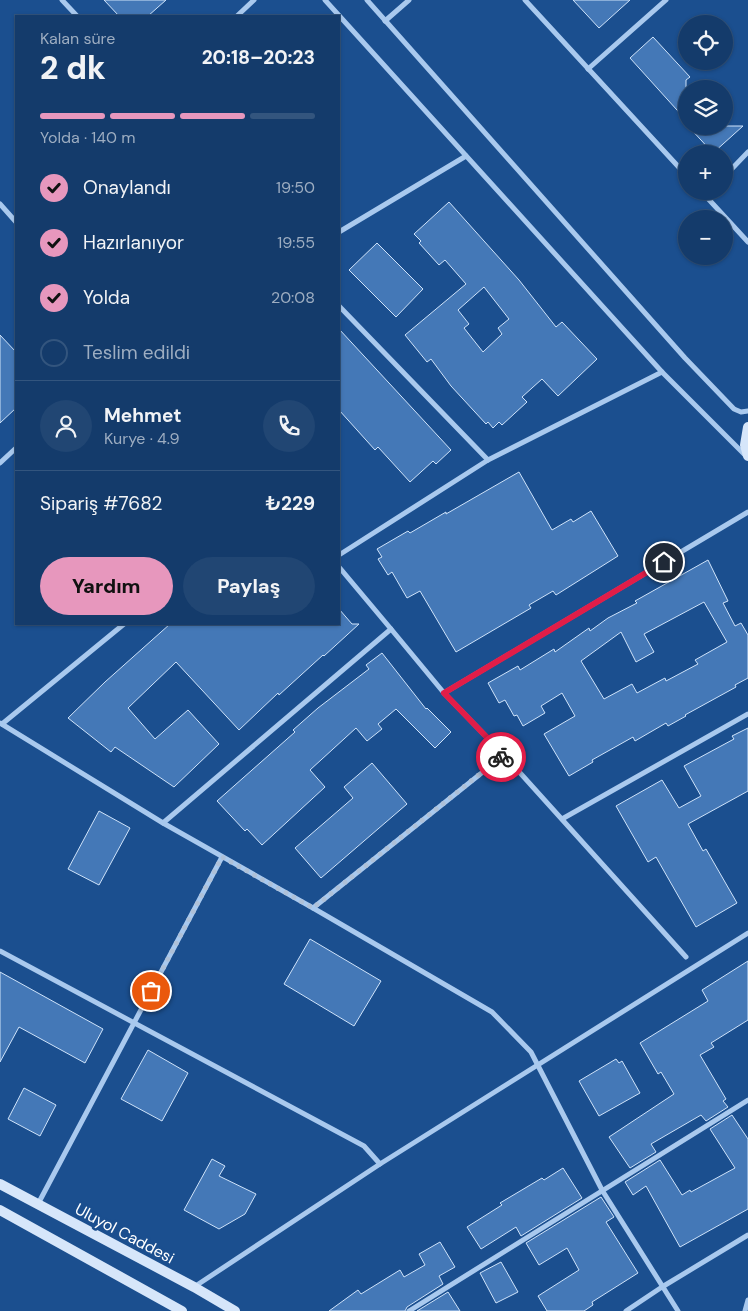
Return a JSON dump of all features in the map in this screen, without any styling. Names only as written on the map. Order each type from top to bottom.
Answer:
[{"type":"main road","points":[[748,427],[745,445],[748,458]]},
{"type":"main road","name":"Uluyol Caddesi","points":[[0,1184],[236,1311]]},
{"type":"main road","points":[[0,1210],[182,1311]]},
{"type":"street","points":[[62,0],[76,15]]},
{"type":"street","points":[[238,15],[254,0]]},
{"type":"street","points":[[325,0],[339,15]]},
{"type":"street","points":[[367,0],[685,358],[734,409],[741,412],[748,411]]},
{"type":"street","points":[[385,21],[409,0]]},
{"type":"street","points":[[525,0],[678,166]]},
{"type":"street","points":[[588,69],[666,0]]},
{"type":"street","points":[[340,17],[662,372],[748,458]]},
{"type":"street","points":[[733,168],[748,152]]},
{"type":"street","points":[[340,231],[466,156]]},
{"type":"street","points":[[711,200],[748,242]]},
{"type":"street","points":[[0,204],[15,221]]},
{"type":"street","points":[[340,307],[488,460]]},
{"type":"street","points":[[340,554],[488,460],[662,372]]},
{"type":"street","points":[[0,454],[2,461],[15,449]]},
{"type":"street","points":[[444,693],[748,512]]},
{"type":"street","points":[[340,568],[444,693],[504,755],[686,957]]},
{"type":"street","points":[[123,625],[1,724],[163,824],[492,1012],[531,1052],[602,1190],[678,1311]]},
{"type":"street","points":[[163,824],[391,629]]},
{"type":"street","points":[[562,819],[748,714]]},
{"type":"street","points":[[313,908],[504,755]]},
{"type":"street","points":[[38,1204],[222,857]]},
{"type":"street","points":[[194,1287],[380,1164],[748,933]]},
{"type":"street","points":[[0,951],[364,1146],[380,1164]]},
{"type":"street","points":[[409,1311],[748,1100]]},
{"type":"street","points":[[626,1311],[748,1235]]},
{"type":"street","points":[[745,1311],[748,1300]]},
{"type":"building","points":[[104,0],[166,0],[149,15],[118,15]]},
{"type":"building","points":[[573,0],[630,0],[599,28]]},
{"type":"building","points":[[653,37],[678,64],[678,70],[684,70],[690,77],[686,80],[678,80],[678,111],[630,58]]},
{"type":"building","points":[[733,126],[743,126],[733,135]]},
{"type":"building","points":[[696,135],[733,135],[722,145],[706,145]]},
{"type":"building","points":[[449,202],[519,280],[556,327],[562,322],[597,359],[558,396],[542,379],[522,397],[527,402],[502,425],[499,422],[493,428],[488,422],[486,424],[451,386],[431,359],[427,362],[405,335],[466,284],[445,260],[439,265],[419,243],[421,241],[414,234]],"holes":[[[484,287],[509,319],[498,328],[502,334],[483,352],[464,328],[469,324],[458,310]]]},
{"type":"building","points":[[377,243],[423,289],[396,317],[349,270]]},
{"type":"building","points":[[340,330],[451,450],[436,464],[433,461],[410,482],[378,447],[375,450],[340,411]]},
{"type":"building","points":[[0,335],[15,351],[15,409],[0,423]]},
{"type":"building","points":[[519,472],[552,530],[571,519],[573,522],[591,511],[618,556],[556,595],[553,591],[529,605],[531,608],[456,652],[420,591],[407,598],[392,572],[388,575],[378,559],[382,557],[377,549],[408,531],[410,533],[446,512],[446,514]]},
{"type":"building","points":[[708,560],[728,601],[723,603],[735,626],[741,623],[748,635],[748,678],[735,685],[736,687],[668,726],[666,723],[635,741],[633,737],[592,760],[593,762],[569,776],[544,734],[575,716],[562,693],[541,706],[545,713],[523,726],[517,715],[514,716],[505,700],[499,703],[488,683],[518,666],[520,670],[554,649],[555,652],[589,628],[590,631],[608,618],[637,603],[635,601]],"holes":[[[704,602],[727,642],[695,660],[698,664],[666,681],[665,678],[637,693],[632,684],[604,699],[581,661],[621,632],[636,662],[654,652],[644,634]]]},
{"type":"building","points":[[340,610],[352,624],[359,624],[279,695],[278,693],[239,730],[176,662],[128,708],[155,739],[188,710],[219,744],[174,787],[115,747],[111,752],[68,718],[169,625],[340,625]]},
{"type":"building","points":[[382,653],[426,709],[451,732],[435,748],[396,709],[378,724],[382,729],[367,741],[356,728],[310,770],[325,787],[262,845],[247,829],[245,831],[217,801],[295,732],[293,730],[318,708],[369,669],[366,665]]},
{"type":"building","points":[[748,728],[748,791],[688,824],[703,851],[706,849],[737,903],[696,927],[656,857],[648,862],[616,806],[662,780],[679,808],[701,796],[684,766],[734,739],[732,736]]},
{"type":"building","points":[[372,763],[407,804],[321,878],[295,848],[353,798],[344,787]]},
{"type":"building","points":[[99,811],[130,828],[99,885],[68,869]]},
{"type":"building","points":[[310,939],[381,981],[354,1026],[284,984]]},
{"type":"building","points":[[748,961],[748,1020],[711,1043],[714,1047],[700,1055],[726,1099],[723,1101],[728,1107],[706,1121],[701,1115],[651,1144],[656,1152],[630,1168],[609,1137],[674,1094],[661,1072],[658,1074],[640,1043],[708,1001],[702,990]]},
{"type":"building","points":[[0,972],[103,1029],[85,1063],[19,1027],[0,1062]]},
{"type":"building","points":[[148,1050],[188,1073],[162,1121],[121,1099]]},
{"type":"building","points":[[616,1059],[619,1063],[622,1061],[640,1093],[599,1116],[579,1081]]},
{"type":"building","points":[[24,1088],[56,1105],[40,1136],[8,1119]]},
{"type":"building","points":[[732,1115],[748,1139],[748,1209],[680,1247],[646,1186],[633,1195],[625,1182],[660,1160],[682,1195],[735,1168],[710,1129]]},
{"type":"building","points":[[212,1159],[225,1166],[219,1176],[256,1194],[245,1214],[219,1229],[184,1210]]},
{"type":"building","points":[[563,1168],[582,1198],[521,1236],[516,1227],[481,1249],[467,1227],[502,1205],[500,1203]]},
{"type":"building","points":[[601,1197],[614,1217],[606,1222],[638,1273],[592,1302],[593,1305],[584,1311],[547,1311],[538,1296],[579,1270],[567,1248],[539,1265],[526,1243]]},
{"type":"building","points":[[440,1242],[455,1267],[439,1276],[443,1284],[407,1307],[405,1311],[329,1311],[358,1290],[361,1294],[400,1270],[404,1277],[425,1265],[419,1254]]},
{"type":"building","points":[[501,1262],[518,1292],[496,1303],[480,1273]]},
{"type":"building","points":[[448,1292],[460,1311],[417,1311]]},
{"type":"way so far","points":[[151,991],[222,857],[313,908],[501,757]]},
{"type":"route","points":[[501,757],[504,755],[444,693],[664,562]]}]
